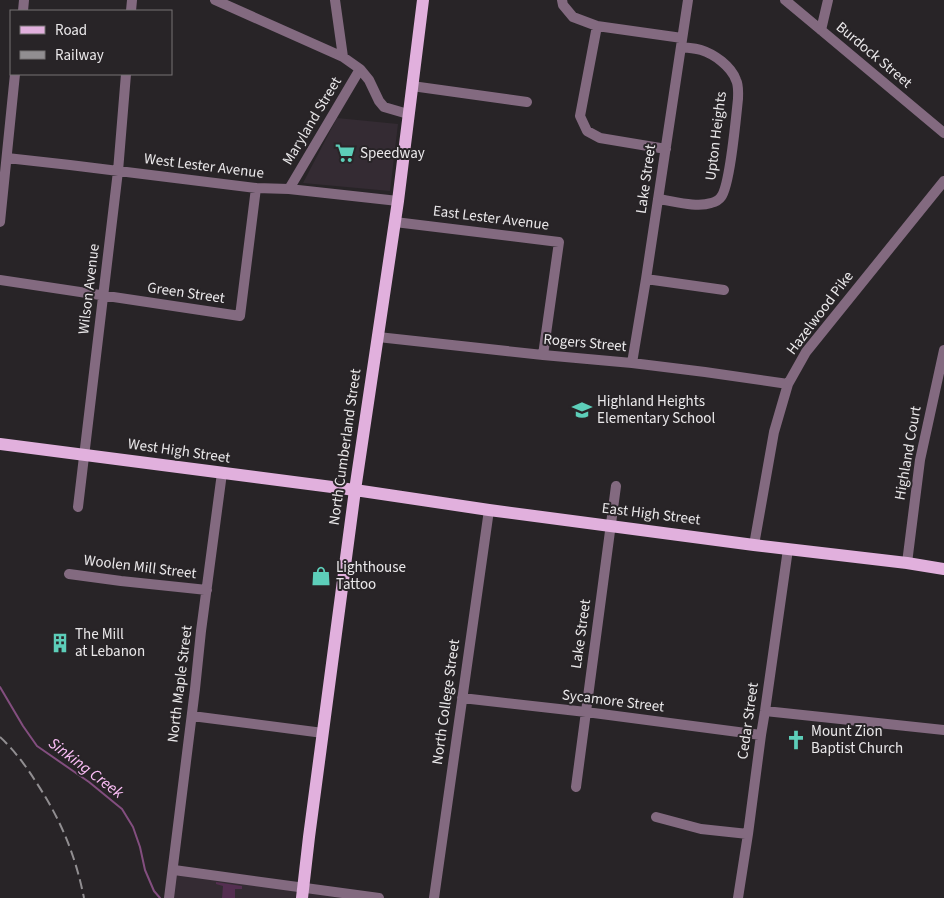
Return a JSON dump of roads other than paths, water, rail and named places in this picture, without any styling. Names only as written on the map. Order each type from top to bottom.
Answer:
[{"type":"main road","name":"North Cumberland Street","points":[[303,893],[355,490],[398,201],[423,0]]},
{"type":"main road","name":"West High Street","points":[[0,444],[355,490]]},
{"type":"main road","name":"East High Street","points":[[355,490],[489,510],[944,569]]},
{"type":"street","points":[[215,0],[342,57],[360,69],[369,80],[384,107],[408,114]]},
{"type":"street","points":[[335,0],[342,57]]},
{"type":"street","name":"Upton Heights","points":[[562,0],[563,5],[573,17],[597,26],[681,43],[708,53],[725,64],[736,78],[738,99],[727,182],[722,197],[709,204],[658,199]]},
{"type":"street","name":"Lake Street","points":[[632,363],[688,0]]},
{"type":"street","name":"Burdock Street","points":[[785,0],[944,134]]},
{"type":"street","points":[[821,30],[828,0]]},
{"type":"street","points":[[597,26],[580,116],[587,131],[600,138],[666,149]]},
{"type":"street","name":"Maryland Street","points":[[289,189],[360,69]]},
{"type":"street","points":[[0,222],[16,75]]},
{"type":"street","name":"Wilson Avenue","points":[[78,507],[118,171],[126,75]]},
{"type":"street","points":[[412,86],[527,102]]},
{"type":"street","name":"West Lester Avenue","points":[[7,158],[256,188],[289,189],[398,201]]},
{"type":"street","name":"Hazelwood Pike","points":[[754,545],[774,432],[788,384],[806,352],[944,181]]},
{"type":"street","name":"Green Street","points":[[0,280],[240,316],[256,188]]},
{"type":"street","name":"East Lester Avenue","points":[[395,222],[559,242],[543,355]]},
{"type":"street","points":[[646,279],[724,290]]},
{"type":"street","name":"Rogers Street","points":[[378,337],[632,363],[788,384]]},
{"type":"street","name":"Highland Court","points":[[907,563],[920,460],[944,350]]},
{"type":"street","name":"North Maple Street","points":[[169,898],[222,473]]},
{"type":"street","name":"Lake Street","points":[[576,787],[616,486]]},
{"type":"street","name":"North College Street","points":[[434,898],[489,510]]},
{"type":"street","name":"Cedar Street","points":[[738,898],[788,549]]},
{"type":"street","name":"Woolen Mill Street","points":[[69,574],[207,590]]},
{"type":"street","name":"Sycamore Street","points":[[462,698],[761,735]]},
{"type":"street","points":[[765,711],[944,730]]},
{"type":"street","points":[[192,716],[323,733]]},
{"type":"street","points":[[656,817],[701,829],[748,834]]},
{"type":"street","points":[[174,870],[303,893],[379,898]]},
{"type":"waterway","name":"Sinking Creek","points":[[0,687],[37,746],[89,782],[122,809],[133,827],[145,870],[154,891],[160,898]]},
{"type":"railway","points":[[0,737],[24,764],[53,810],[71,852],[84,898]]},
{"type":"place","name":"Speedway","points":[[345,153]]},
{"type":"place","name":"Highland Heights Elementary School","points":[[582,410]]},
{"type":"place","name":"Lighthouse Tattoo","points":[[321,576]]},
{"type":"place","name":"The Mill at Lebanon","points":[[60,643]]},
{"type":"place","name":"Mount Zion Baptist Church","points":[[796,740]]}]
